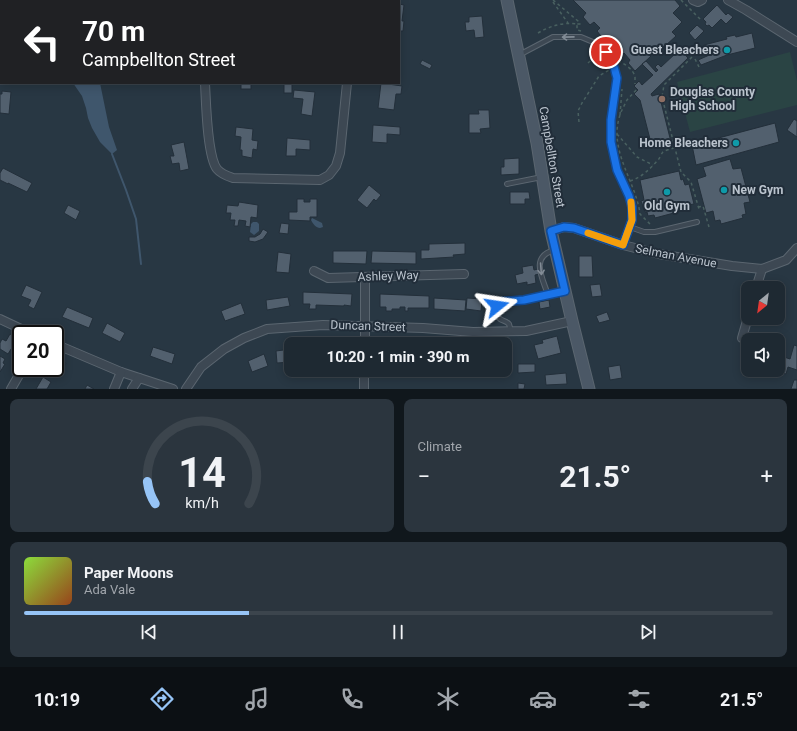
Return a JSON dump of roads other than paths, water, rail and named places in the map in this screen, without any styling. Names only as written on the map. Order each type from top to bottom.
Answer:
[{"type":"main road","name":"Campbellton Street","points":[[507,0],[537,143],[551,231],[589,389]]},
{"type":"street","points":[[693,0],[698,2],[702,0]]},
{"type":"street","points":[[728,0],[752,13],[797,42]]},
{"type":"street","points":[[205,84],[211,156],[217,169],[223,175],[233,178],[320,180],[329,175],[336,166],[340,146],[347,84]]},
{"type":"street","name":"Selman Avenue","points":[[551,231],[564,227],[574,228],[623,245],[658,254],[732,266],[762,269],[786,260],[797,248]]},
{"type":"street","points":[[758,281],[762,269]]},
{"type":"street","name":"Ashley Way","points":[[314,271],[328,278],[464,274]]},
{"type":"street","points":[[365,277],[365,337]]},
{"type":"street","points":[[0,318],[14,325]]},
{"type":"street","name":"Duncan Street","points":[[186,389],[201,367],[224,349],[244,338],[267,329],[323,325],[423,328],[472,332],[526,331],[572,321]]},
{"type":"street","points":[[64,348],[121,372],[173,389]]},
{"type":"street","points":[[114,389],[121,372]]},
{"type":"street","points":[[11,389],[18,377]]},
{"type":"street","points":[[364,377],[364,389]]},
{"type":"street","points":[[132,389],[139,378]]},
{"type":"lane","points":[[519,56],[553,37],[581,37],[593,42],[606,52],[614,67],[617,78],[611,120],[611,142],[617,170],[631,202],[632,220],[623,245]]},
{"type":"lane","points":[[507,184],[542,176]]},
{"type":"lane","points":[[630,226],[644,232],[654,232],[697,222]]},
{"type":"lane","points":[[548,295],[539,271],[540,261],[549,252],[556,250]]},
{"type":"lane","points":[[510,331],[509,324],[500,319],[496,312],[499,302],[524,300],[565,291]]},
{"type":"water","points":[[74,84],[100,84],[109,127],[117,150],[112,154],[100,142],[92,128],[82,96]]},
{"type":"water","points":[[312,218],[322,223],[323,227],[316,227],[311,220]]},
{"type":"water","points":[[253,222],[257,222],[259,224],[259,231],[254,235],[250,232],[251,224]]},
{"type":"waterway","points":[[112,154],[136,219],[141,264]]},
{"type":"place","name":"Guest Bleachers","points":[[727,50]]},
{"type":"place","name":"Douglas County High School","points":[[662,99]]},
{"type":"place","name":"Home Bleachers","points":[[736,143]]},
{"type":"place","name":"New Gym","points":[[724,190]]},
{"type":"place","name":"Old Gym","points":[[667,192]]}]
